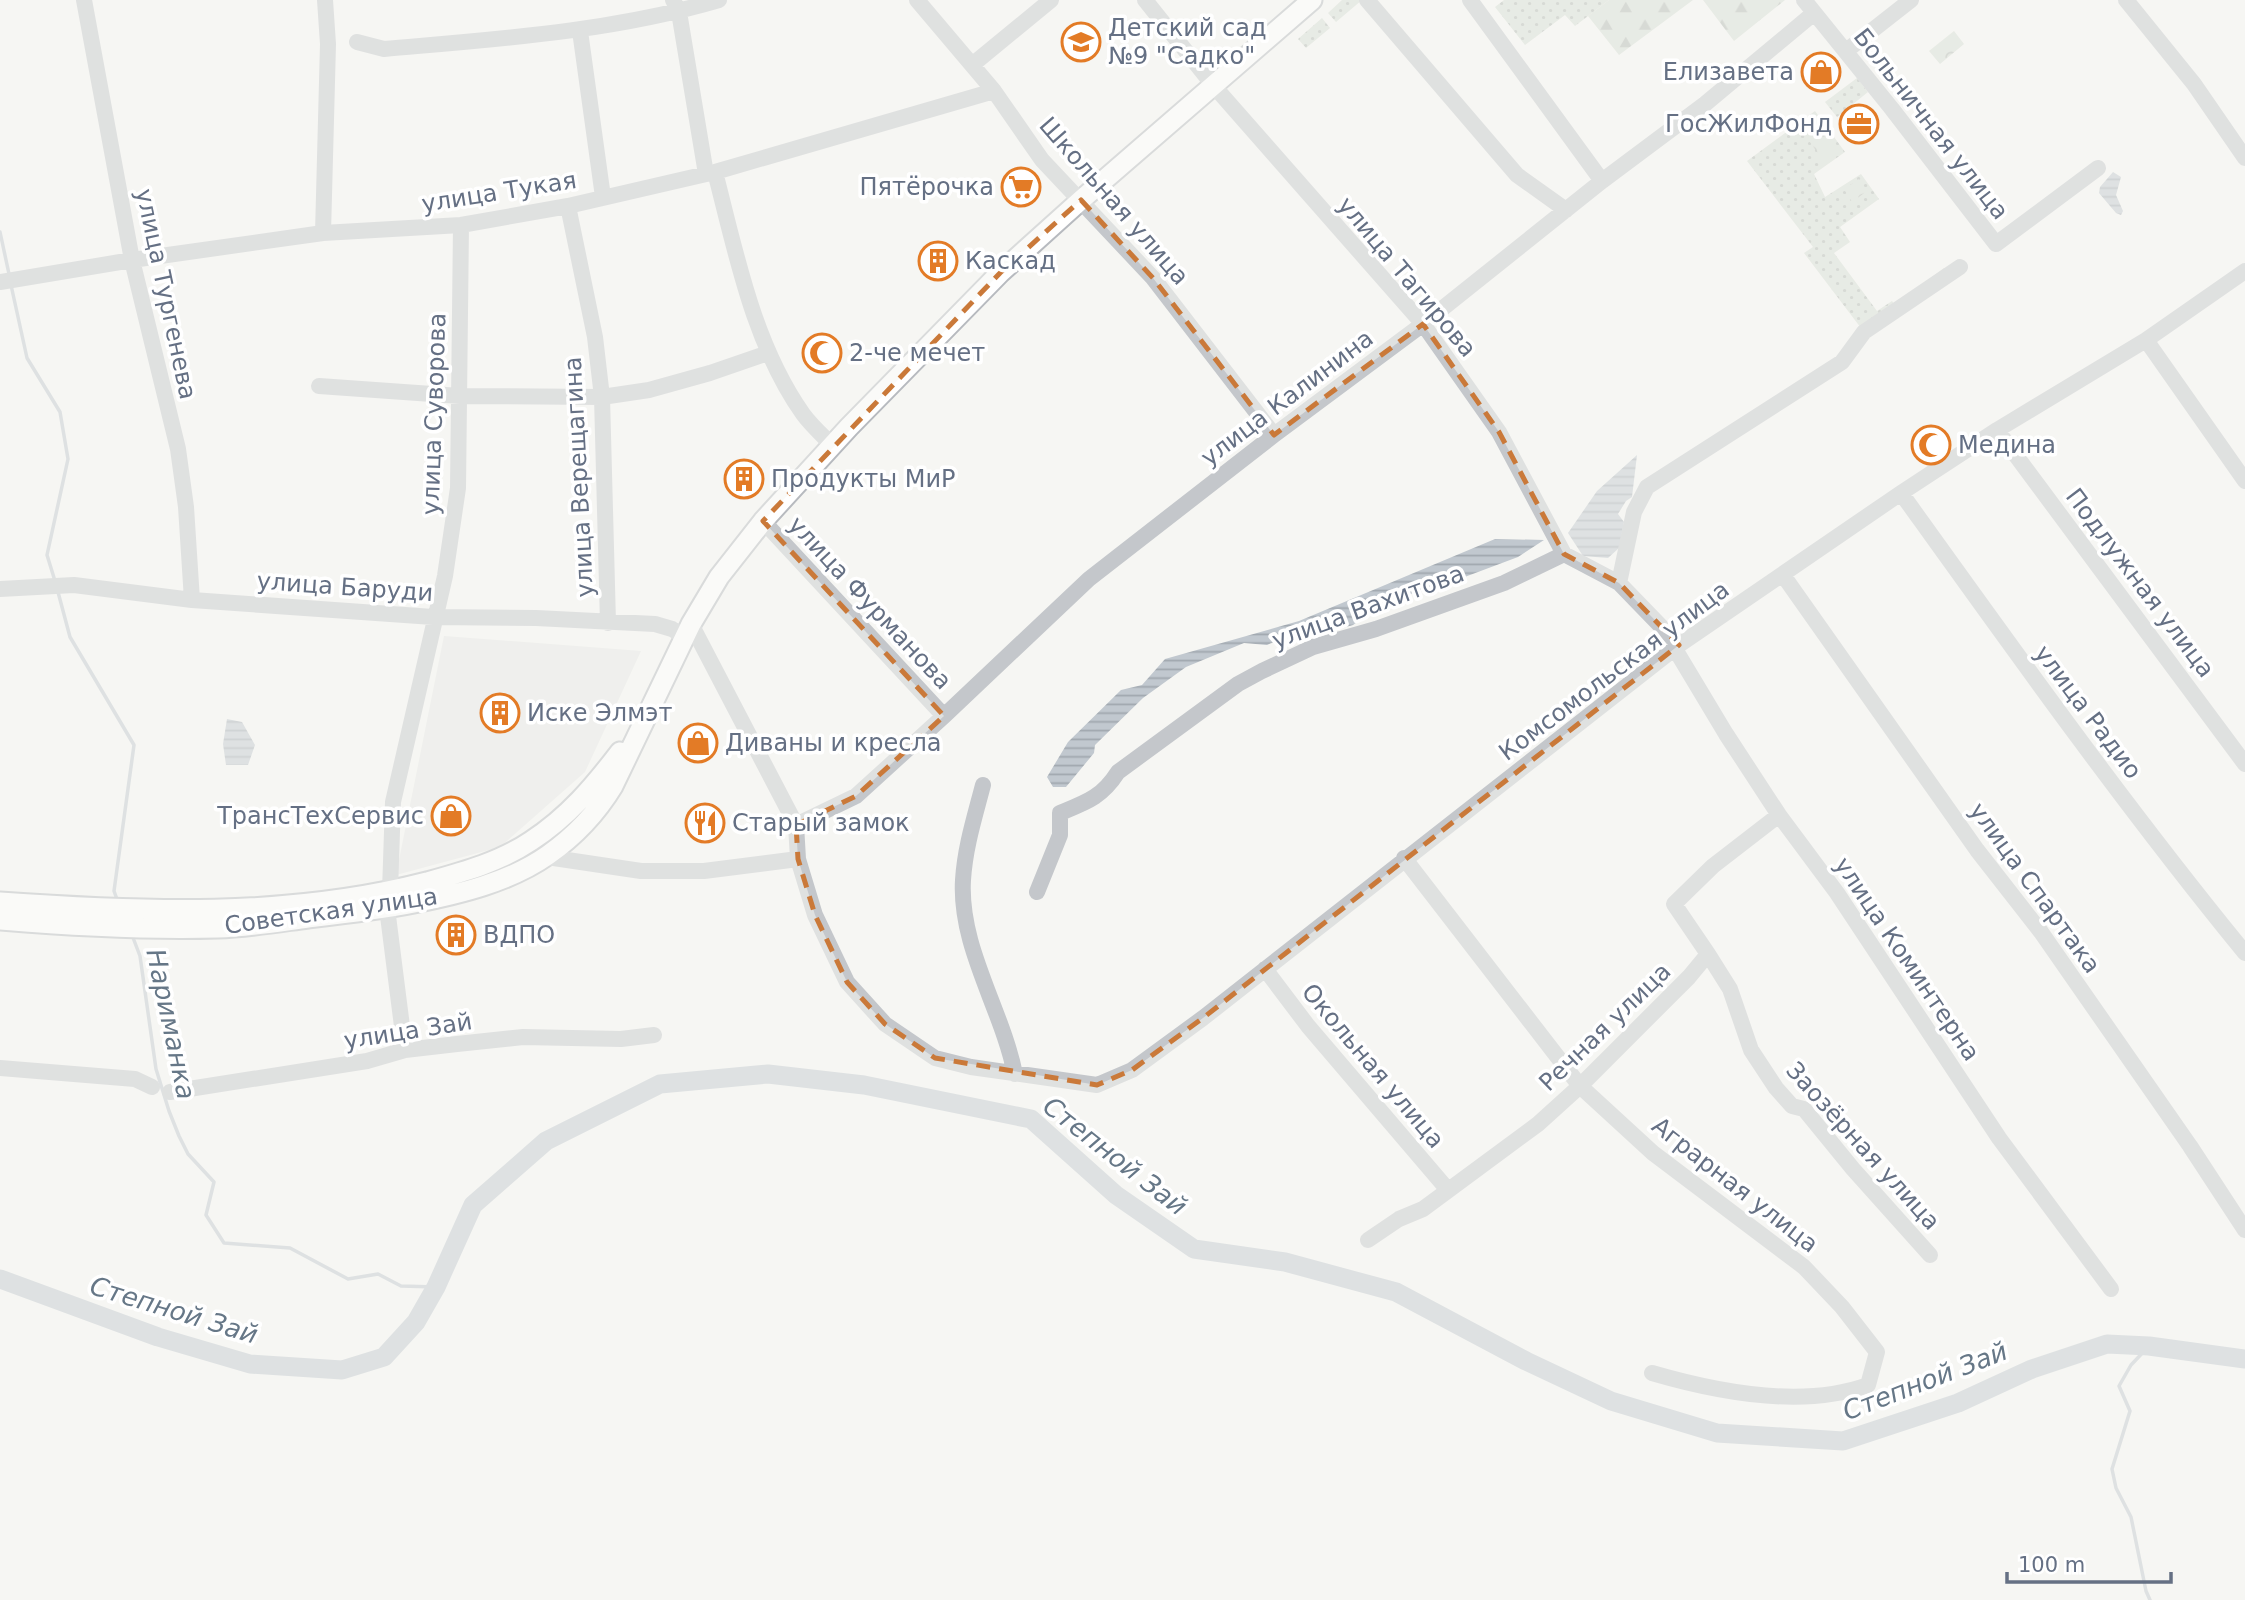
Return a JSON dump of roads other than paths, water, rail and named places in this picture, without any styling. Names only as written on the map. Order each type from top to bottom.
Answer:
[{"type":"main road","name":"Советская улица","points":[[0,920],[59,916],[252,917],[350,898],[389,900],[444,897],[499,880],[547,857],[578,831],[614,786],[688,630],[719,577],[763,521],[832,445],[1000,273],[1312,0]]},
{"type":"main road","name":"Советская улица","points":[[389,900],[502,858],[530,842],[572,809],[596,784],[653,701]]},
{"type":"main road","name":"Советская улица","points":[[0,902],[59,916]]},
{"type":"street","name":"улица Тургенева","points":[[84,0],[132,260],[178,449],[186,507],[192,600]]},
{"type":"street","points":[[323,233],[328,44],[325,0]]},
{"type":"street","points":[[357,42],[384,50],[580,31],[676,6],[719,0]]},
{"type":"street","name":"Школьная улица","points":[[917,0],[994,91],[1042,160],[1153,278],[1274,435]]},
{"type":"street","points":[[972,65],[1051,0]]},
{"type":"street","name":"улица Тагирова","points":[[1144,0],[1213,85],[1423,324],[1499,432],[1564,554]]},
{"type":"street","points":[[1367,0],[1517,175],[1566,210]]},
{"type":"street","points":[[1471,0],[1602,181]]},
{"type":"street","points":[[1846,51],[1912,0]]},
{"type":"street","points":[[2126,0],[2194,84],[2245,158]]},
{"type":"street","points":[[676,6],[710,173],[768,352],[803,414],[832,445]]},
{"type":"street","name":"улица Калинина","points":[[796,825],[856,796],[1089,579],[1705,104],[1809,6]]},
{"type":"street","name":"Больничная улица","points":[[1809,6],[1996,244],[2098,168]]},
{"type":"street","points":[[580,31],[603,197]]},
{"type":"street","name":"улица Тукая","points":[[0,282],[323,233],[461,225],[568,206],[710,173],[994,91]]},
{"type":"street","name":"улица Верещагина","points":[[568,206],[595,337],[602,397],[608,623]]},
{"type":"street","name":"улица Суворова","points":[[405,1051],[389,900],[393,802],[433,617],[445,576],[458,488],[461,225]]},
{"type":"street","points":[[1619,583],[1634,512],[1647,487],[1842,362],[1864,332],[1960,267]]},
{"type":"street","name":"Комсомольская улица","points":[[796,825],[797,859],[815,915],[847,982],[885,1024],[936,1058],[1097,1085],[1132,1070],[1677,647],[1997,430],[2146,340],[2245,271]]},
{"type":"street","points":[[2146,340],[2245,481]]},
{"type":"street","points":[[318,386],[460,396],[602,397],[649,390],[710,373],[768,352]]},
{"type":"street","name":"Подлужная улица","points":[[1997,430],[2245,764]]},
{"type":"street","name":"улица Радио","points":[[1901,494],[2066,724],[2163,853],[2245,953]]},
{"type":"street","name":"улица Фурманова","points":[[763,521],[944,716]]},
{"type":"street","points":[[1564,554],[1619,583],[1677,647]]},
{"type":"street","name":"улица Вахитова","points":[[1037,892],[1060,835],[1060,813],[1092,800],[1109,786],[1118,772],[1238,684],[1313,648],[1376,629],[1504,583],[1564,554]]},
{"type":"street","name":"улица Спартака","points":[[1783,575],[1977,850],[2041,932],[2245,1230]]},
{"type":"street","name":"улица Баруди","points":[[0,589],[74,585],[192,600],[433,617],[536,618],[663,625],[688,630]]},
{"type":"street","points":[[688,630],[796,825]]},
{"type":"street","name":"улица Коминтерна","points":[[1677,647],[1726,734],[1779,815],[1837,893],[1999,1138],[2111,1289]]},
{"type":"street","points":[[984,785],[966,849],[963,883],[965,911],[972,944],[1009,1045],[1015,1073]]},
{"type":"street","points":[[1708,954],[1674,904],[1713,866],[1779,815]]},
{"type":"street","points":[[547,857],[641,871],[704,871],[797,859]]},
{"type":"street","name":"Аграрная улица","points":[[1404,858],[1580,1086],[1653,1153],[1804,1266],[1842,1307],[1877,1352],[1868,1385],[1847,1393],[1797,1396],[1742,1393],[1696,1386],[1652,1373]]},
{"type":"street","name":"Речная улица","points":[[1368,1240],[1399,1219],[1423,1209],[1538,1124],[1689,977],[1708,954]]},
{"type":"street","name":"Заозёрная улица","points":[[1708,954],[1730,989],[1751,1050],[1776,1088],[1792,1106],[1804,1109],[1853,1169],[1930,1255]]},
{"type":"street","name":"Окольная улица","points":[[1265,969],[1307,1026],[1448,1190]]},
{"type":"street","name":"улица Зай","points":[[170,1092],[368,1061],[405,1051],[523,1038],[621,1039],[654,1035]]},
{"type":"street","points":[[0,1068],[135,1079],[152,1087]]},
{"type":"waterway","name":"Нариманка","points":[[0,232],[9,274]]},
{"type":"waterway","name":"Нариманка","points":[[11,285],[27,358],[60,412],[68,459],[47,555],[55,581]]},
{"type":"waterway","name":"Нариманка","points":[[58,592],[70,637],[134,745],[114,891],[118,902]]},
{"type":"waterway","name":"Нариманка","points":[[132,935],[140,956],[156,1069],[169,1111],[188,1154],[214,1182],[206,1215],[224,1243],[290,1248],[348,1279],[378,1274],[401,1286],[436,1287]]},
{"type":"waterway","name":"Степной Зай","points":[[0,1279],[158,1337],[250,1364],[342,1370],[384,1357],[416,1322],[436,1287],[473,1205],[546,1141],[660,1084],[768,1074],[864,1085],[1031,1119],[1116,1195],[1194,1249],[1285,1262],[1396,1292],[1526,1361],[1611,1401],[1717,1433],[1843,1441],[1958,1403],[2032,1369],[2107,1344],[2149,1346],[2245,1359]]},
{"type":"waterway","points":[[2149,1346],[2131,1365],[2119,1386],[2130,1411],[2112,1469],[2116,1488],[2131,1517],[2150,1600]]},
{"type":"place","name":"Детский сад №9 \"Садко\"","points":[[1081,42]]},
{"type":"place","name":"Елизавета","points":[[1821,72]]},
{"type":"place","name":"ГосЖилФонд","points":[[1859,124]]},
{"type":"place","name":"Пятёрочка","points":[[1021,187]]},
{"type":"place","name":"Каскад","points":[[938,261]]},
{"type":"place","name":"2-че мечет","points":[[822,353]]},
{"type":"place","name":"Медина","points":[[1931,445]]},
{"type":"place","name":"Продукты МиР","points":[[744,479]]},
{"type":"place","name":"Иске Элмэт","points":[[500,713]]},
{"type":"place","name":"Диваны и кресла","points":[[698,743]]},
{"type":"place","name":"ТрансТехСервис","points":[[451,816]]},
{"type":"place","name":"Старый замок","points":[[705,823]]},
{"type":"place","name":"ВДПО","points":[[456,935]]}]
